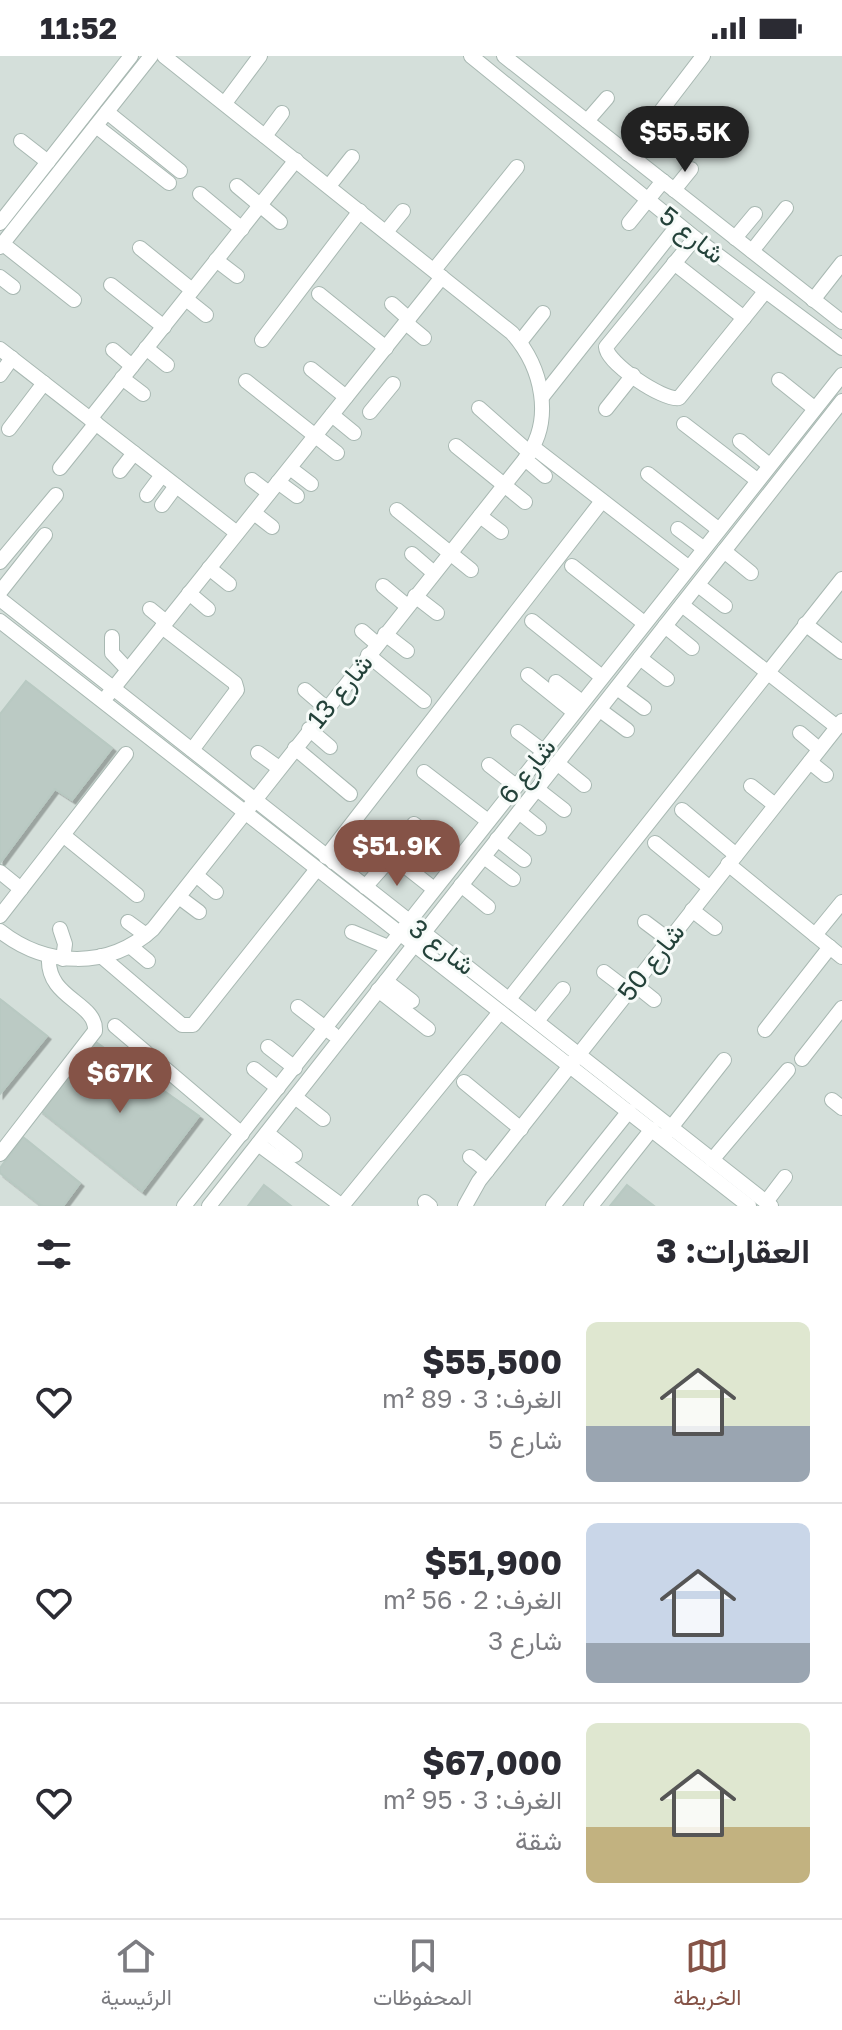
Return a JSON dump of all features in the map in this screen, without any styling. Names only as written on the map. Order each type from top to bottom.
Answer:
[{"type":"street","points":[[0,223],[131,56]]},
{"type":"street","points":[[74,300],[1,246],[151,56]]},
{"type":"street","points":[[164,56],[520,342],[535,368],[542,397]]},
{"type":"street","points":[[225,103],[260,56]]},
{"type":"street","name":"شارع 5","points":[[471,56],[764,293],[842,348]]},
{"type":"street","name":"شارع 5","points":[[504,56],[842,322]]},
{"type":"street","points":[[628,154],[703,56]]},
{"type":"street","points":[[587,121],[607,98]]},
{"type":"street","points":[[107,112],[180,171]]},
{"type":"street","points":[[265,136],[282,113]]},
{"type":"street","points":[[96,126],[169,183]]},
{"type":"street","points":[[21,141],[48,162]]},
{"type":"street","points":[[329,186],[352,157]]},
{"type":"street","points":[[60,468],[122,378],[296,160]]},
{"type":"street","points":[[104,700],[407,321],[517,167]]},
{"type":"street","points":[[629,223],[647,200],[691,169]]},
{"type":"street","points":[[237,186],[280,222]]},
{"type":"street","points":[[200,194],[242,229]]},
{"type":"street","points":[[752,251],[786,208]]},
{"type":"street","points":[[262,340],[360,211]]},
{"type":"street","points":[[386,232],[403,211]]},
{"type":"street","points":[[735,238],[755,214]]},
{"type":"street","points":[[542,397],[678,225]]},
{"type":"street","points":[[695,238],[606,347],[610,358],[662,397],[679,398],[764,293]]},
{"type":"street","points":[[140,248],[206,315]]},
{"type":"street","points":[[216,260],[237,276]]},
{"type":"street","points":[[674,263],[744,318]]},
{"type":"street","points":[[813,300],[842,263]]},
{"type":"street","points":[[0,277],[13,287]]},
{"type":"street","points":[[111,285],[164,327]]},
{"type":"street","points":[[319,294],[386,348]]},
{"type":"street","points":[[392,304],[424,338]]},
{"type":"street","points":[[520,342],[543,313]]},
{"type":"street","points":[[146,348],[167,365]]},
{"type":"street","points":[[113,350],[132,366]]},
{"type":"street","points":[[0,375],[6,353],[237,533]]},
{"type":"street","points":[[311,369],[372,410],[392,386],[369,369]]},
{"type":"street","points":[[606,409],[633,375]]},
{"type":"street","name":"شارع 6","points":[[184,1206],[842,375]]},
{"type":"street","points":[[122,378],[143,394]]},
{"type":"street","points":[[779,380],[814,408]]},
{"type":"street","points":[[246,381],[337,453]]},
{"type":"street","points":[[9,429],[44,383]]},
{"type":"street","name":"شارع 13","points":[[101,956],[130,946],[146,935],[179,897],[504,486],[530,453],[539,431],[542,397]]},
{"type":"street","name":"شارع 6","points":[[209,1206],[842,401]]},
{"type":"street","points":[[479,408],[530,453],[602,501],[688,567]]},
{"type":"street","points":[[332,415],[354,433]]},
{"type":"street","points":[[684,424],[757,480]]},
{"type":"street","points":[[740,441],[769,465]]},
{"type":"street","points":[[456,446],[525,502]]},
{"type":"street","points":[[120,471],[134,453]]},
{"type":"street","points":[[530,453],[545,476]]},
{"type":"street","points":[[290,468],[311,484]]},
{"type":"street","points":[[648,474],[718,529]]},
{"type":"street","points":[[147,495],[162,475]]},
{"type":"street","points":[[252,480],[297,496]]},
{"type":"street","points":[[162,505],[176,486]]},
{"type":"street","points":[[0,562],[56,495]]},
{"type":"street","points":[[0,931],[18,945],[56,958],[101,956],[182,1025],[193,1025],[326,863],[602,501]]},
{"type":"street","points":[[397,510],[442,563]]},
{"type":"street","points":[[254,513],[272,527]]},
{"type":"street","points":[[480,516],[501,532]]},
{"type":"street","points":[[678,529],[703,548]]},
{"type":"street","points":[[0,592],[45,535]]},
{"type":"street","points":[[724,551],[751,573]]},
{"type":"street","points":[[412,554],[468,574]]},
{"type":"street","points":[[572,566],[644,623]]},
{"type":"street","points":[[209,568],[229,584]]},
{"type":"street","points":[[509,999],[842,579]]},
{"type":"street","points":[[698,585],[725,606]]},
{"type":"street","points":[[383,586],[434,616]]},
{"type":"street","points":[[189,593],[208,609]]},
{"type":"street","name":"شارع 3","points":[[0,599],[254,799],[404,928],[537,1021],[629,1111],[712,1160],[768,1204]]},
{"type":"street","points":[[682,605],[840,724]]},
{"type":"street","points":[[150,609],[235,683],[237,690],[192,750]]},
{"type":"street","name":"شارع 3","points":[[0,621],[245,811],[365,887],[404,928]]},
{"type":"street","points":[[532,621],[602,677]]},
{"type":"street","points":[[805,624],[842,652]]},
{"type":"street","points":[[665,626],[692,648]]},
{"type":"street","points":[[362,631],[377,644],[424,701]]},
{"type":"street","points":[[112,637],[112,653],[128,670]]},
{"type":"street","points":[[377,644],[407,651]]},
{"type":"street","points":[[640,658],[667,679]]},
{"type":"street","points":[[528,675],[578,707]]},
{"type":"street","points":[[556,682],[578,707]]},
{"type":"street","points":[[617,688],[644,708]]},
{"type":"street","points":[[305,690],[326,708]]},
{"type":"street","points":[[600,710],[627,730]]},
{"type":"street","name":"شارع 50","points":[[465,1206],[487,1171],[840,724]]},
{"type":"street","points":[[309,729],[330,747]]},
{"type":"street","points":[[518,732],[543,751]]},
{"type":"street","points":[[800,733],[819,749]]},
{"type":"street","points":[[295,748],[350,794]]},
{"type":"street","points":[[258,753],[279,768]]},
{"type":"street","points":[[0,916],[126,754]]},
{"type":"street","points":[[810,762],[826,775]]},
{"type":"street","points":[[557,763],[584,785]]},
{"type":"street","points":[[489,765],[516,786]]},
{"type":"street","points":[[424,772],[488,821]]},
{"type":"street","points":[[751,786],[775,805]]},
{"type":"street","points":[[537,789],[564,810]]},
{"type":"street","points":[[684,807],[815,935],[842,957]]},
{"type":"street","points":[[519,812],[539,828]]},
{"type":"street","points":[[414,824],[458,858]]},
{"type":"street","points":[[63,835],[137,895]]},
{"type":"street","points":[[497,839],[524,860]]},
{"type":"street","points":[[655,843],[710,888]]},
{"type":"street","points":[[326,863],[350,849],[379,871]]},
{"type":"street","points":[[484,857],[513,879]]},
{"type":"street","points":[[365,887],[388,861],[396,859],[434,889]]},
{"type":"street","points":[[0,872],[21,889]]},
{"type":"street","points":[[196,875],[216,892]]},
{"type":"street","points":[[461,885],[488,907]]},
{"type":"street","points":[[179,897],[199,912]]},
{"type":"street","points":[[815,935],[842,902]]},
{"type":"street","points":[[692,910],[715,928]]},
{"type":"street","points":[[128,922],[146,935]]},
{"type":"street","points":[[645,922],[669,940]]},
{"type":"street","points":[[0,1154],[95,1031],[92,1017],[55,985],[56,958],[65,944],[60,929]]},
{"type":"street","points":[[352,932],[388,947]]},
{"type":"street","name":"شارع 3","points":[[418,939],[473,1000],[500,1012],[574,1060],[749,1206]]},
{"type":"street","points":[[130,946],[148,961]]},
{"type":"street","points":[[765,1030],[830,947]]},
{"type":"street","points":[[604,972],[654,1000]]},
{"type":"street","points":[[382,985],[412,1001]]},
{"type":"street","points":[[382,985],[428,1029]]},
{"type":"street","points":[[537,1021],[563,989]]},
{"type":"street","points":[[298,1007],[339,1039]]},
{"type":"street","points":[[802,1059],[842,1008]]},
{"type":"street","points":[[262,1139],[342,1206],[500,1012]]},
{"type":"street","points":[[115,1026],[242,1134]]},
{"type":"street","points":[[268,1047],[295,1068]]},
{"type":"street","points":[[591,1206],[724,1060]]},
{"type":"street","points":[[254,1069],[278,1088]]},
{"type":"street","points":[[712,1160],[788,1070]]},
{"type":"street","points":[[464,1082],[521,1129]]},
{"type":"street","points":[[295,1097],[323,1119]]},
{"type":"street","points":[[553,1206],[629,1111]]},
{"type":"street","points":[[262,1139],[295,1155]]},
{"type":"street","points":[[470,1157],[487,1171]]},
{"type":"street","points":[[768,1204],[785,1177]]},
{"type":"shaded area","points":[[0,56],[842,56],[842,1206],[0,1206]]},
{"type":"building","points":[[26,681],[112,748],[72,800],[55,789],[0,863],[0,714]]},
{"type":"building","points":[[0,999],[47,1036],[0,1094]]},
{"type":"building","points":[[96,1042],[199,1116],[142,1191],[40,1110]]},
{"type":"building","points":[[23,1137],[80,1183],[63,1206],[42,1206],[0,1173],[0,1168]]},
{"type":"building","points":[[264,1185],[291,1206],[248,1206]]},
{"type":"building","points":[[627,1185],[654,1206],[610,1206]]}]
